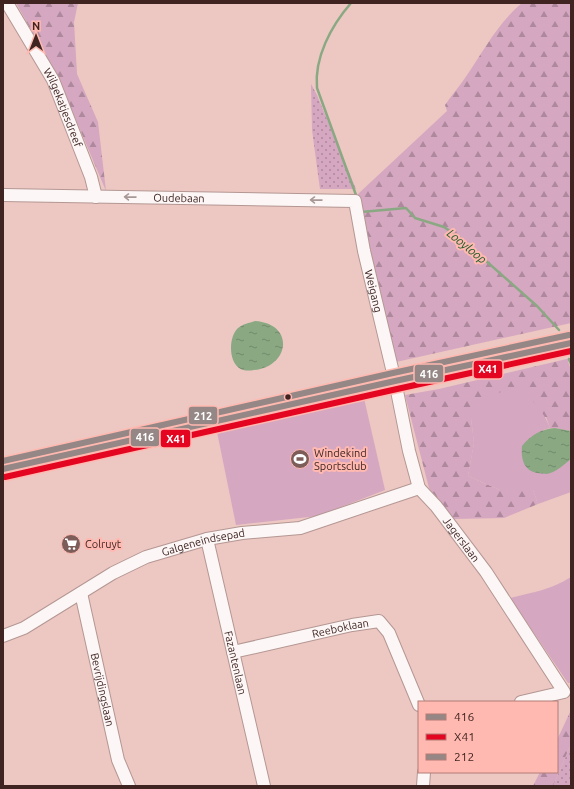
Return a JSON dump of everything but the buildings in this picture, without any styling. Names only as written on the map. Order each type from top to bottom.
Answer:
[{"type":"main road","points":[[3,469],[395,381],[569,344]]},
{"type":"street","name":"Wilgekatjesdreef","points":[[7,3],[53,80],[91,177],[96,197]]},
{"type":"street","name":"Oudebaan","points":[[3,195],[355,201]]},
{"type":"street","name":"Weigang","points":[[355,201],[364,251],[395,381]]},
{"type":"street","name":"Jagerslaan","points":[[395,381],[409,451],[419,488],[436,506],[486,572],[564,692],[524,701]]},
{"type":"street","name":"Galgeneindsepad","points":[[3,636],[24,628],[122,568],[146,557],[207,540],[242,534],[300,528],[419,488]]},
{"type":"street","name":"Fazantenlaan","points":[[207,540],[264,786]]},
{"type":"street","name":"Bevrijdingslaan","points":[[81,592],[118,760],[129,786]]},
{"type":"street","name":"Reeboklaan","points":[[233,652],[358,624],[379,621],[389,633],[418,703]]},
{"type":"street","points":[[423,786],[424,773]]},
{"type":"green space","points":[[16,3],[78,3],[74,22],[77,74],[98,122],[106,191],[59,80]]},
{"type":"green space","points":[[522,3],[571,3],[571,323],[396,362],[373,267],[358,194],[447,111],[445,105],[498,29]]},
{"type":"green space","points":[[311,84],[356,189],[320,189],[312,130]]},
{"type":"green space","points":[[571,358],[571,361],[568,362],[571,369],[571,431],[550,428],[546,417],[471,418],[474,443],[468,476],[500,490],[533,490],[538,504],[504,518],[453,519],[429,488],[405,395],[439,389]]},
{"type":"green space","points":[[519,387],[537,406],[550,428],[543,430],[558,469],[571,459],[571,492],[538,504],[533,490],[500,490],[468,476],[474,443],[471,418],[484,397]]},
{"type":"green space","name":"Windekind Sportsclub","points":[[363,394],[385,490],[318,516],[236,525],[216,427]]},
{"type":"green space","points":[[571,577],[571,683],[568,683],[510,598],[549,588]]},
{"type":"green space","points":[[571,710],[571,744],[553,786],[533,786],[540,773],[558,773],[558,738]]},
{"type":"green space","points":[[571,744],[571,786],[553,786]]},
{"type":"water","points":[[255,321],[268,324],[277,330],[282,337],[283,346],[281,354],[275,362],[266,367],[248,371],[239,368],[235,364],[231,354],[231,342],[238,328]]},
{"type":"water","points":[[555,428],[571,431],[571,459],[554,472],[546,474],[532,471],[524,463],[522,446],[537,433]]},
{"type":"waterway","name":"Looyloop","points":[[351,3],[337,22],[325,43],[318,65],[317,88],[356,195]]},
{"type":"waterway","name":"Looyloop","points":[[361,212],[406,208],[415,218],[444,227],[460,238],[537,306],[559,330]]},
{"type":"waterway","name":"Looyloop","points":[[569,359],[571,364]]},
{"type":"transit line","name":"212","points":[[3,461],[569,335]]},
{"type":"transit line","name":"416","points":[[3,469],[571,343]]},
{"type":"transit line","name":"X41","points":[[5,477],[571,351]]},
{"type":"place","name":"Windekind Sportsclub","points":[[300,459]]},
{"type":"place","name":"Colruyt","points":[[71,544]]}]
